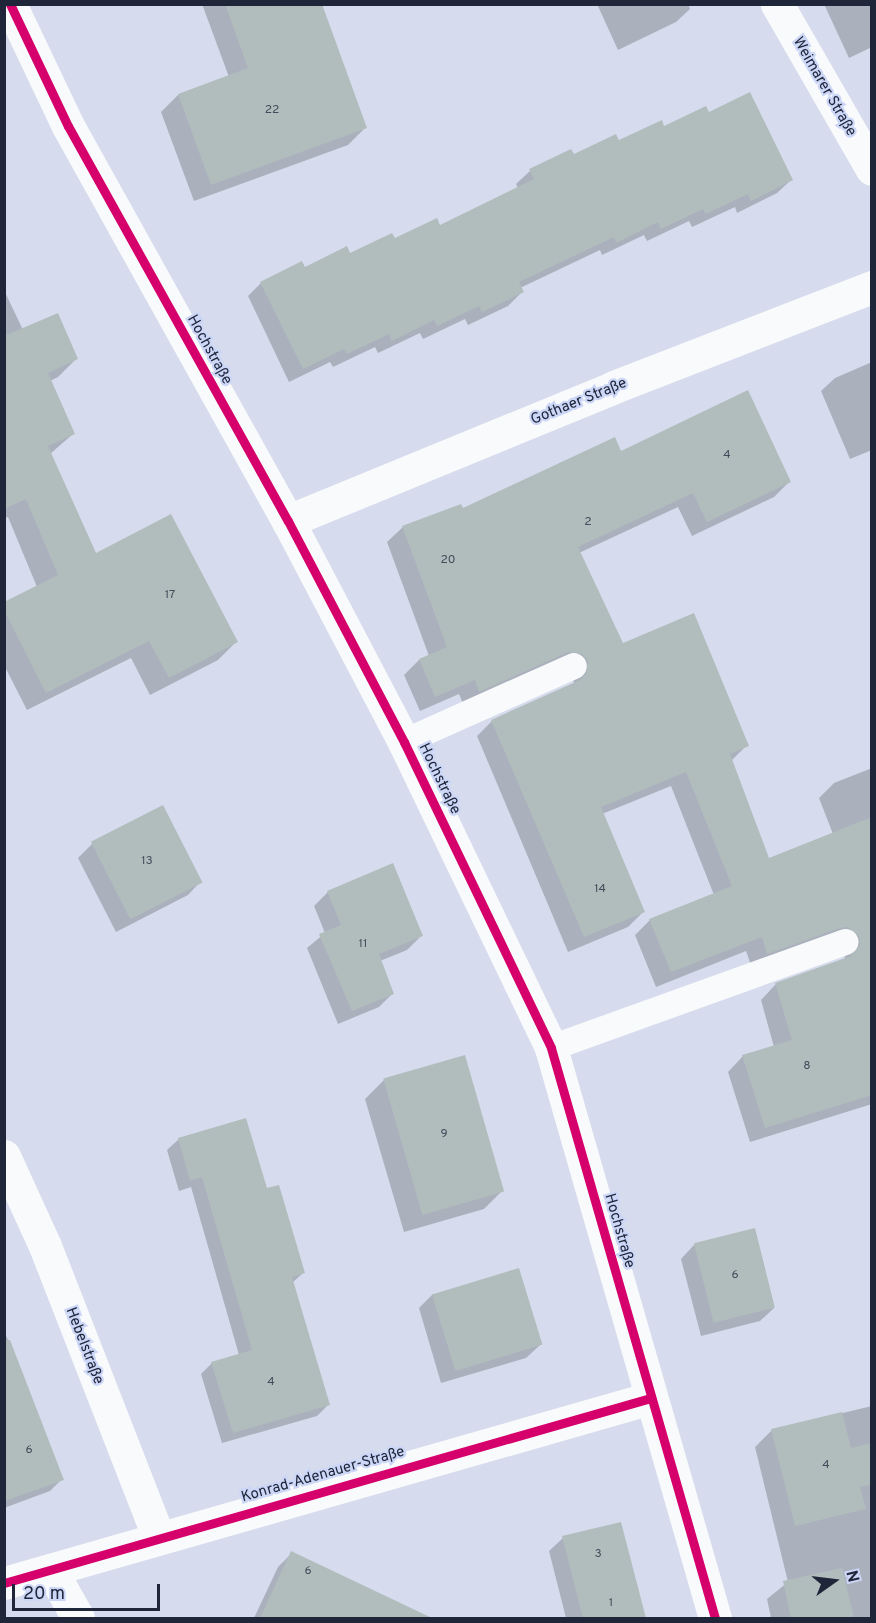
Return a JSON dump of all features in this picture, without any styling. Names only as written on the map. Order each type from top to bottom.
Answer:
[{"type":"street","name":"Hochstraße","points":[[10,4],[68,126],[288,521],[404,742],[551,1048],[715,1618]]},
{"type":"street","name":"Weimarer Straße","points":[[777,4],[872,169]]},
{"type":"street","name":"Gothaer Straße","points":[[288,521],[614,387],[872,287]]},
{"type":"street","name":"Hebelstraße","points":[[4,1156],[45,1246],[159,1538]]},
{"type":"street","name":"Konrad-Adenauer-Straße","points":[[4,1583],[651,1398]]},
{"type":"street","points":[[51,1570],[78,1618]]},
{"type":"lane","points":[[404,742],[574,666]]},
{"type":"lane","points":[[551,1048],[845,942]]},
{"type":"building","points":[[225,4],[322,4],[367,128],[211,185],[178,94],[248,68]]},
{"type":"building","points":[[750,92],[793,180],[751,201],[748,194],[706,214],[703,209],[661,229],[658,222],[616,243],[614,237],[519,282],[524,292],[482,312],[479,306],[437,326],[434,320],[392,341],[389,334],[347,354],[344,349],[303,369],[260,282],[302,261],[305,267],[347,246],[350,253],[392,233],[395,238],[437,218],[440,225],[534,179],[529,169],[571,149],[574,154],[616,134],[619,140],[662,120],[664,126],[706,106],[709,112]]},
{"type":"building","points":[[58,313],[78,359],[48,373],[75,434],[48,446],[96,553],[171,514],[238,642],[169,678],[149,641],[46,693],[4,610],[4,602],[58,575],[26,499],[4,509],[4,336]]},
{"type":"building","points":[[748,390],[791,482],[707,522],[693,493],[578,547],[623,643],[694,613],[749,746],[730,754],[769,858],[872,817],[872,1095],[765,1128],[742,1055],[792,1040],[775,983],[851,956],[860,945],[859,936],[848,927],[840,928],[767,954],[762,937],[671,972],[649,919],[732,886],[686,772],[601,807],[645,912],[584,937],[491,720],[580,680],[586,674],[588,660],[582,654],[568,652],[479,692],[475,680],[435,697],[419,659],[447,647],[402,526],[461,504],[463,508],[615,437],[621,451]]},
{"type":"building","points":[[163,805],[202,883],[130,919],[91,842]]},
{"type":"building","points":[[393,863],[423,936],[379,954],[394,994],[352,1011],[319,934],[341,925],[327,891]]},
{"type":"building","points":[[465,1055],[504,1191],[422,1215],[383,1078]]},
{"type":"building","points":[[246,1118],[267,1188],[279,1185],[305,1273],[292,1277],[330,1405],[233,1433],[211,1362],[252,1350],[202,1177],[190,1181],[178,1138]]},
{"type":"building","points":[[755,1228],[775,1308],[714,1323],[694,1243]]},
{"type":"building","points":[[519,1268],[542,1345],[455,1371],[432,1295]]},
{"type":"building","points":[[10,1340],[64,1480],[4,1501],[4,1341]]},
{"type":"building","points":[[842,1412],[851,1448],[872,1443],[872,1484],[860,1487],[866,1509],[795,1526],[771,1429]]},
{"type":"building","points":[[621,1522],[646,1618],[583,1618],[562,1536]]},
{"type":"building","points":[[291,1551],[432,1618],[260,1618]]},
{"type":"building","points":[[842,1568],[854,1618],[791,1618],[783,1581]]},
{"type":"cycle path","points":[[10,4],[68,126],[288,521],[404,742],[551,1048],[715,1618]]},
{"type":"cycle path","points":[[4,1583],[651,1398]]}]
